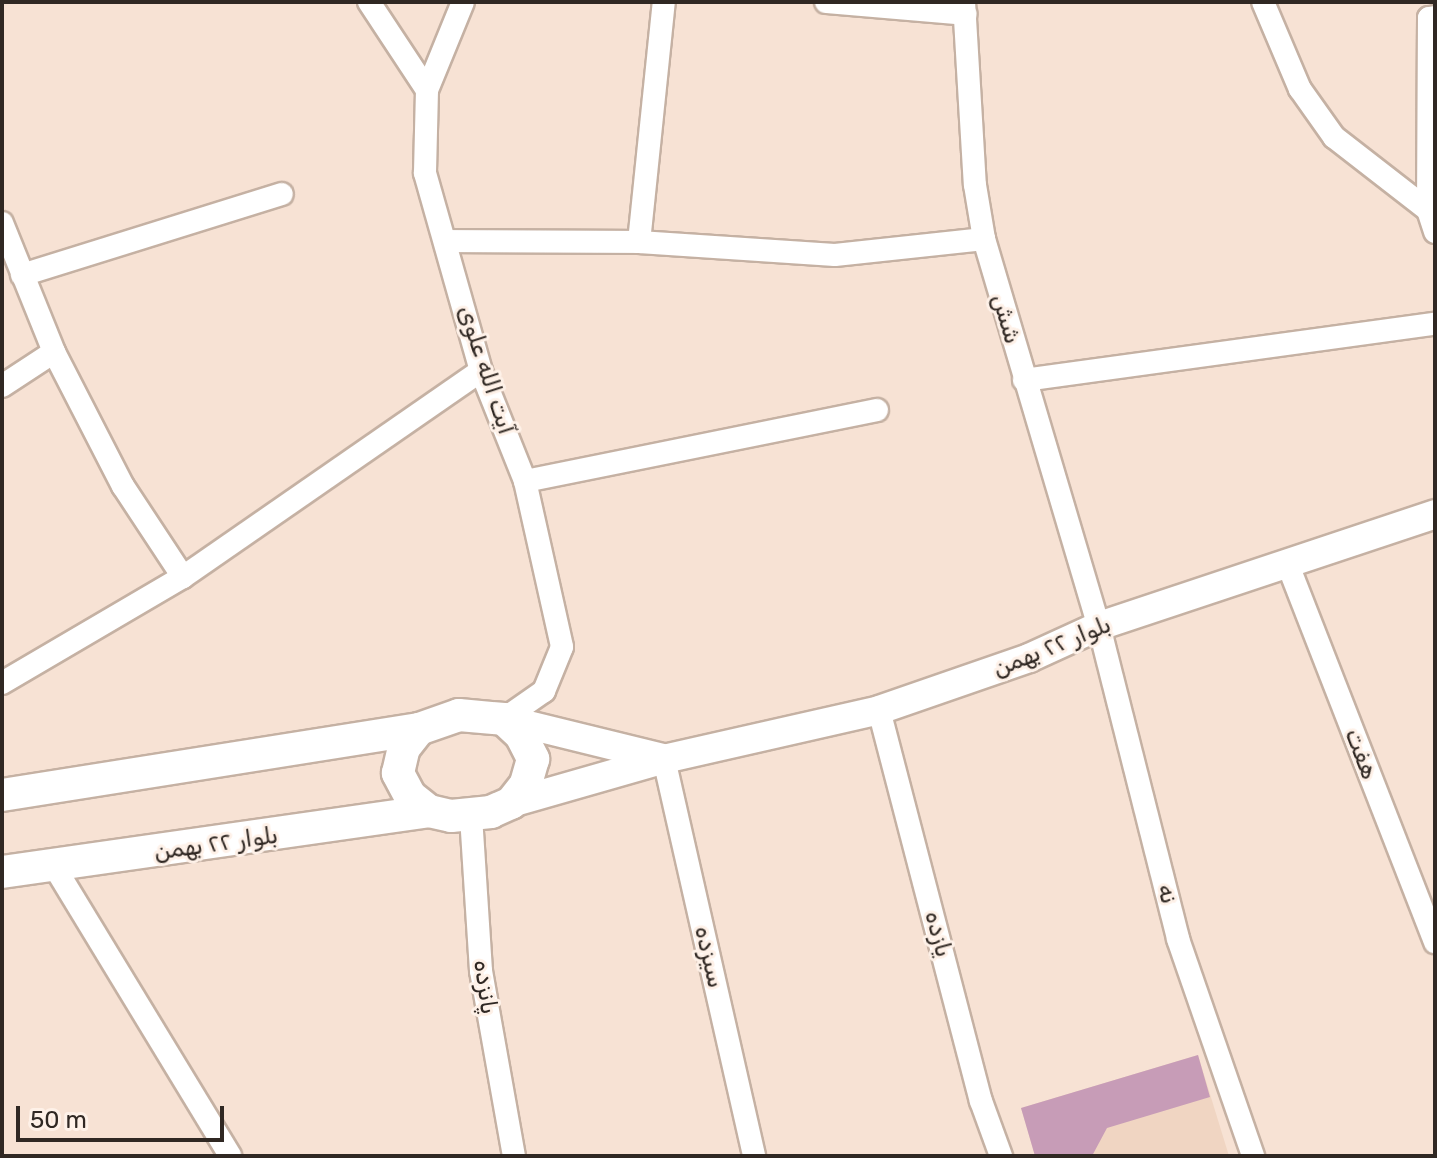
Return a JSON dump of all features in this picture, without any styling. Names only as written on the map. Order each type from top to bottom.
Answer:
[{"type":"main road","points":[[2,795],[419,729],[459,715],[504,719],[521,735],[533,759],[526,784],[511,803],[471,816],[429,811],[410,796],[398,773],[404,748],[419,729]]},
{"type":"main road","name":"بلوار ۲۲ بهمن","points":[[2,872],[429,811]]},
{"type":"street","points":[[369,2],[427,90]]},
{"type":"street","name":"آیت الله علوی","points":[[463,2],[451,21],[427,90],[425,173],[447,241],[481,371],[525,481],[562,647],[544,691],[504,719]]},
{"type":"street","points":[[639,242],[664,2]]},
{"type":"street","points":[[826,2],[964,8]]},
{"type":"street","points":[[1263,2],[1300,89],[1334,137],[1432,221]]},
{"type":"street","name":"شش","points":[[964,8],[975,185],[984,239],[1099,626]]},
{"type":"street","points":[[1432,221],[1429,18],[1435,17]]},
{"type":"street","points":[[22,275],[282,194]]},
{"type":"street","points":[[2,223],[54,352],[123,486],[183,577]]},
{"type":"street","points":[[447,241],[639,242],[835,255],[984,239]]},
{"type":"street","points":[[1024,380],[1435,324]]},
{"type":"street","points":[[2,386],[54,352]]},
{"type":"street","points":[[2,683],[183,577],[481,371]]},
{"type":"street","points":[[525,481],[877,410]]},
{"type":"street","name":"بلوار ۲۲ بهمن","points":[[511,803],[664,759],[879,710],[1029,658],[1099,626],[1435,514]]},
{"type":"street","name":"هفت","points":[[1288,565],[1435,942]]},
{"type":"street","name":"نه","points":[[1099,626],[1178,939],[1253,1156]]},
{"type":"street","name":"یازده","points":[[879,710],[981,1101],[1001,1156]]},
{"type":"street","name":"بلوار ۲۲ بهمن","points":[[504,719],[664,759]]},
{"type":"street","name":"سیزده","points":[[664,759],[754,1156]]},
{"type":"street","name":"پانزده","points":[[471,816],[481,971],[511,1154]]},
{"type":"street","points":[[54,866],[230,1156]]},
{"type":"shaded area","points":[[1198,1055],[1229,1156],[1035,1156],[1021,1108]]},
{"type":"building","points":[[1198,1055],[1210,1097],[1107,1128],[1092,1156],[1035,1156],[1021,1108]]}]
